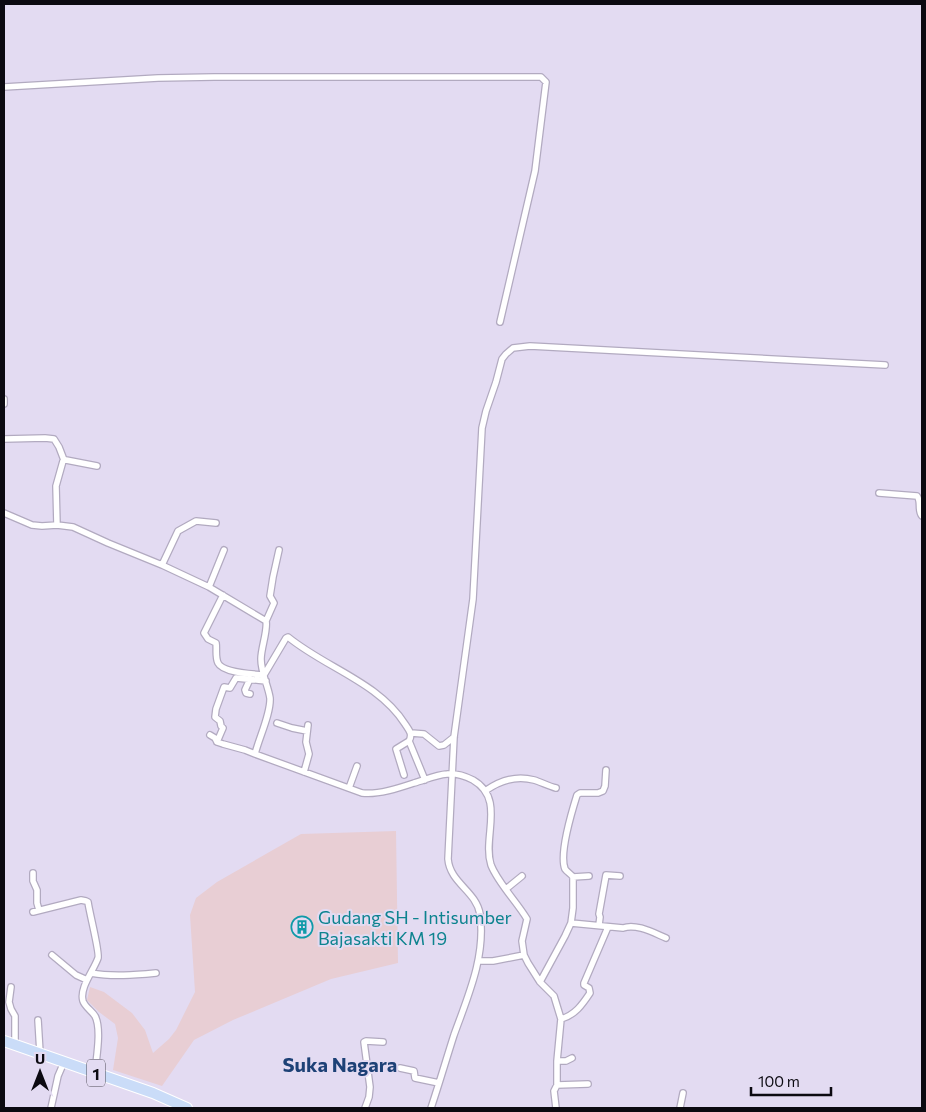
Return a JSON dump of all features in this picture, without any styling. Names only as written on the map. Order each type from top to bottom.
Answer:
[{"type":"highway","name":"1","points":[[4,1041],[153,1093],[187,1108]]},
{"type":"street","points":[[4,87],[205,77],[541,76],[546,82],[535,171],[500,322]]},
{"type":"street","points":[[431,1108],[478,961],[481,943],[479,910],[475,901],[452,873],[448,863],[454,737],[473,599],[482,428],[502,359],[513,348],[530,346],[885,365]]},
{"type":"street","points":[[4,399],[4,404]]},
{"type":"street","points":[[4,439],[54,439],[60,447],[64,460],[56,486],[57,525]]},
{"type":"street","points":[[64,460],[97,466]]},
{"type":"street","points":[[879,493],[917,496],[920,498],[922,516]]},
{"type":"street","points":[[4,513],[32,525],[73,527],[209,587],[266,621]]},
{"type":"street","points":[[162,566],[178,531],[196,521],[216,523]]},
{"type":"street","points":[[209,587],[224,550]]},
{"type":"street","points":[[255,754],[270,706],[270,697],[261,657],[267,626],[266,621],[274,604],[270,596],[279,550]]},
{"type":"street","points":[[223,595],[204,633],[216,643],[220,666],[224,669],[265,678]]},
{"type":"street","points":[[265,678],[286,638],[288,638],[374,691],[389,703],[401,717],[411,733],[411,738],[396,748],[396,751],[388,753]]},
{"type":"street","points":[[217,742],[223,728],[220,721],[215,717],[216,708],[223,688],[230,688],[236,678],[265,678]]},
{"type":"street","points":[[250,679],[245,690],[246,693],[250,694]]},
{"type":"street","points":[[277,723],[292,728],[307,728],[306,742],[309,754],[304,772]]},
{"type":"street","points":[[411,733],[426,735],[439,746],[444,745],[454,737]]},
{"type":"street","points":[[210,735],[217,742],[365,794],[414,783],[438,775],[462,775],[478,783],[485,791],[490,808],[491,863],[496,874],[527,919],[522,941],[524,955],[540,982],[554,996],[561,1019],[557,1085],[554,1091],[556,1108]]},
{"type":"street","points":[[409,741],[425,780]]},
{"type":"street","points":[[396,751],[404,775]]},
{"type":"street","points":[[349,788],[356,766]]},
{"type":"street","points":[[540,982],[571,923],[573,877],[564,866],[564,852],[571,813],[577,795],[580,793],[603,792],[606,770]]},
{"type":"street","points":[[485,791],[499,782],[523,778],[556,788]]},
{"type":"street","points":[[33,873],[33,881],[37,890],[36,911],[81,900],[88,902],[99,957],[87,980],[83,1001],[96,1016],[98,1026],[95,1073]]},
{"type":"street","points":[[599,925],[599,914],[606,875],[620,876]]},
{"type":"street","points":[[506,889],[522,876]]},
{"type":"street","points":[[573,877],[589,876]]},
{"type":"street","points":[[571,923],[641,928],[666,938]]},
{"type":"street","points":[[561,1019],[574,1013],[590,993],[589,988],[584,983],[608,927]]},
{"type":"street","points":[[52,955],[76,975],[87,980]]},
{"type":"street","points":[[478,961],[499,960],[524,955]]},
{"type":"street","points":[[91,973],[115,975],[156,973]]},
{"type":"street","points":[[12,987],[9,1002],[15,1016],[15,1044]]},
{"type":"street","points":[[38,1020],[40,1053]]},
{"type":"street","points":[[364,1108],[369,1097],[370,1087],[364,1042],[382,1042]]},
{"type":"street","points":[[557,1061],[566,1061],[572,1058]]},
{"type":"street","points":[[51,1108],[58,1076],[64,1062]]},
{"type":"street","points":[[400,1068],[414,1071],[415,1078],[439,1083]]},
{"type":"street","points":[[557,1085],[588,1084]]},
{"type":"street","points":[[680,1108],[683,1093]]},
{"type":"shaded area","points":[[396,831],[398,963],[331,979],[233,1020],[194,1040],[162,1086],[113,1070],[118,1038],[115,1024],[87,1000],[90,987],[104,992],[132,1013],[145,1030],[153,1053],[176,1030],[195,992],[190,915],[196,898],[217,882],[301,834]]},
{"type":"place","name":"Gudang SH - Intisumber Bajasakti KM 19","points":[[302,927]]},
{"type":"district","name":"Suka Nagara","points":[[340,1064]]}]
